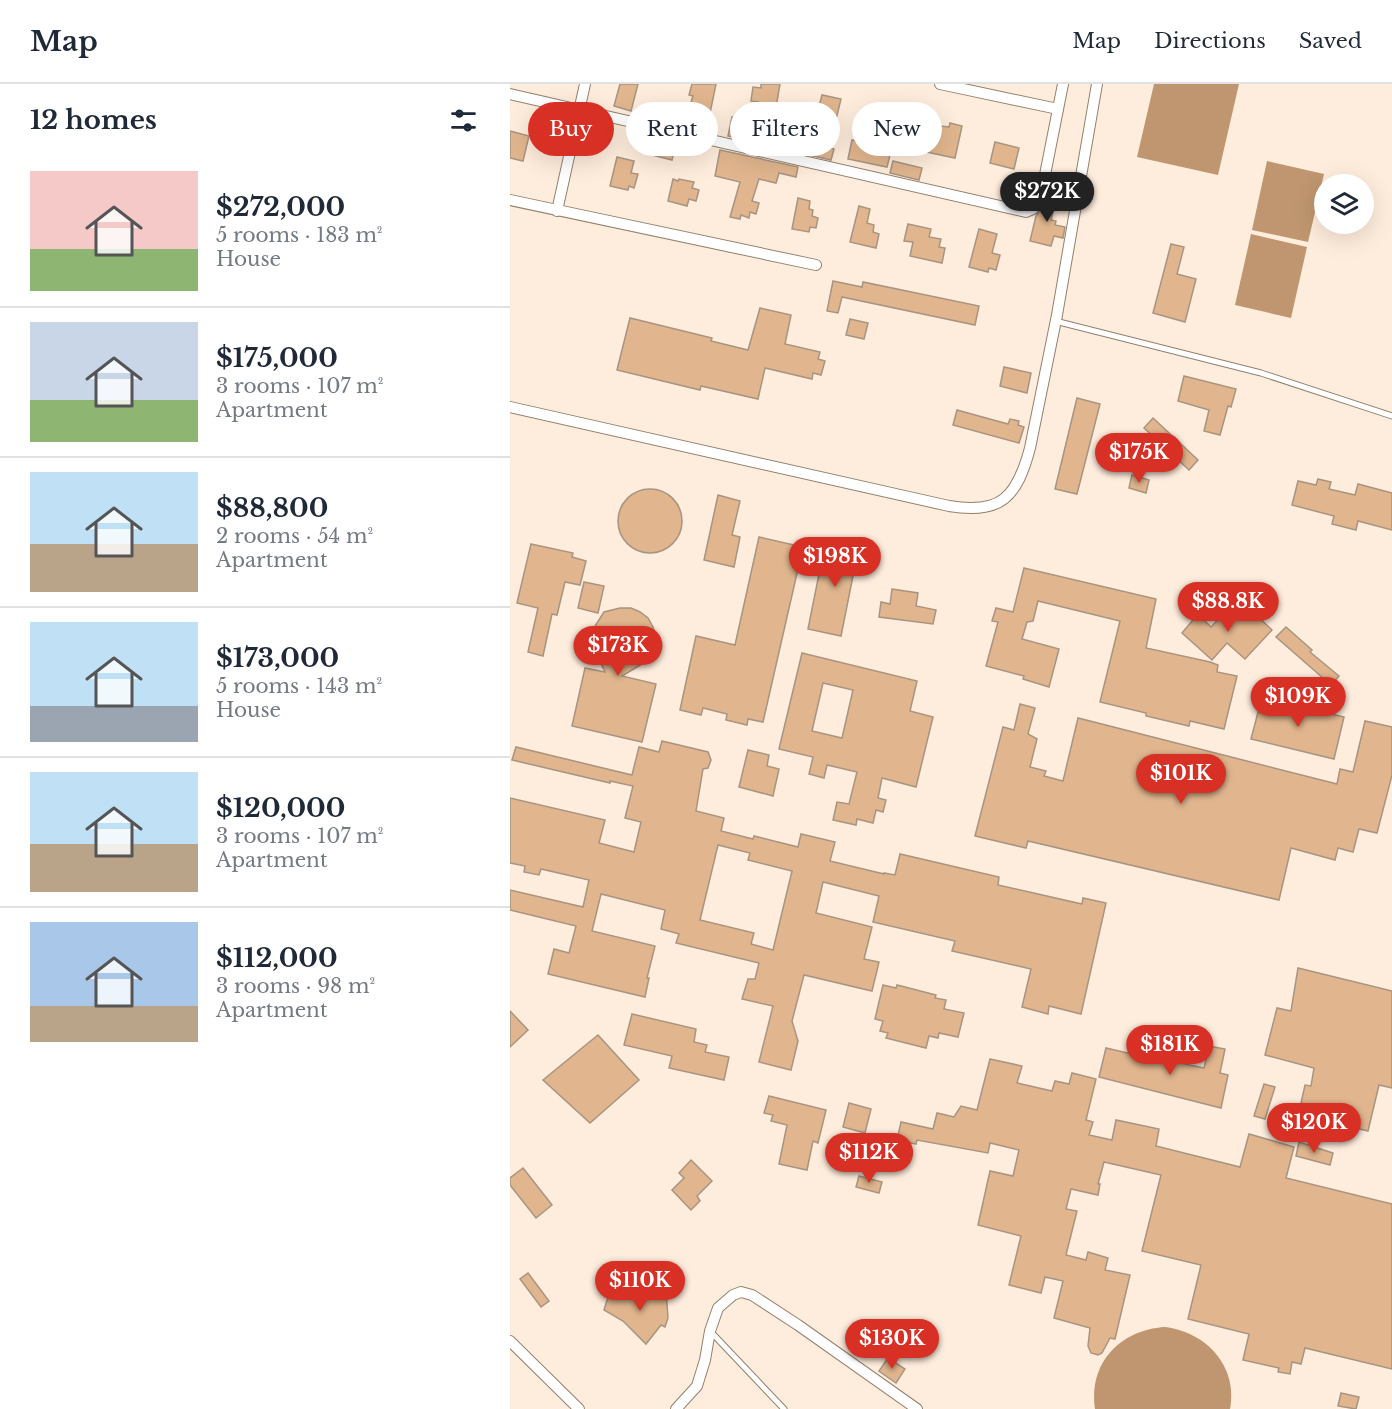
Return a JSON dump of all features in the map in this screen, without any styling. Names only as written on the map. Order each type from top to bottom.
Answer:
[{"type":"street","points":[[581,102],[585,84]]},
{"type":"street","points":[[940,84],[1058,109]]},
{"type":"street","points":[[614,118],[1026,212],[1033,209],[1041,195],[1064,84]]},
{"type":"street","points":[[510,407],[949,506],[981,509],[993,505],[1005,498],[1014,488],[1024,470],[1055,321],[1097,84]]},
{"type":"street","points":[[510,94],[544,102]]},
{"type":"street","points":[[557,211],[569,156]]},
{"type":"street","points":[[510,200],[816,265]]},
{"type":"street","points":[[676,1409],[697,1386],[714,1316],[727,1299],[737,1293],[747,1293],[798,1325],[917,1409]]},
{"type":"street","points":[[510,1341],[579,1409]]},
{"type":"lane","points":[[1055,321],[1252,371],[1392,416]]},
{"type":"lane","points":[[710,1331],[784,1409]]},
{"type":"shaded area","points":[[1154,84],[1239,84],[1218,175],[1137,157]]},
{"type":"shaded area","points":[[1267,161],[1324,174],[1314,174],[1314,216],[1308,242],[1252,230]]},
{"type":"shaded area","points":[[1251,234],[1307,247],[1291,318],[1235,305]]},
{"type":"shaded area","points":[[1165,1327],[1194,1336],[1216,1354],[1224,1365],[1229,1379],[1230,1409],[1095,1409],[1094,1392],[1097,1377],[1110,1352],[1121,1342],[1134,1335],[1149,1329]]},
{"type":"building","points":[[620,84],[638,84],[633,102],[626,102],[626,110],[614,106]]},
{"type":"building","points":[[692,84],[716,84],[712,102],[691,102],[693,96],[689,95]]},
{"type":"building","points":[[761,84],[780,84],[777,102],[751,101],[753,87],[761,88]]},
{"type":"building","points":[[822,95],[841,99],[840,103],[820,102]]},
{"type":"building","points":[[950,123],[962,126],[955,158],[942,155],[942,126],[949,127]]},
{"type":"building","points":[[510,131],[528,136],[523,161],[510,158]]},
{"type":"building","points":[[852,140],[852,156],[890,156],[887,167],[848,159]]},
{"type":"building","points":[[995,142],[1019,148],[1014,169],[990,163]]},
{"type":"building","points":[[720,150],[730,152],[730,156],[748,156],[798,167],[796,177],[779,173],[776,183],[759,179],[752,201],[759,203],[756,214],[750,212],[749,218],[741,215],[740,219],[730,217],[740,182],[715,176]]},
{"type":"building","points":[[656,156],[673,156],[672,160]]},
{"type":"building","points":[[814,156],[832,156],[831,160]]},
{"type":"building","points":[[617,157],[634,161],[631,173],[638,174],[634,188],[629,186],[628,190],[610,186]]},
{"type":"building","points":[[893,161],[922,168],[919,180],[890,173]]},
{"type":"building","points":[[673,179],[694,182],[692,188],[699,190],[696,201],[689,199],[687,206],[668,201]]},
{"type":"building","points":[[1050,190],[1058,191],[1051,220],[1056,221],[1055,225],[1065,227],[1063,238],[1054,236],[1051,246],[1030,241],[1036,216],[1048,199]]},
{"type":"building","points":[[798,198],[810,201],[809,209],[813,210],[812,216],[818,218],[816,228],[810,227],[809,232],[792,229]]},
{"type":"building","points":[[859,206],[870,209],[867,223],[874,225],[873,232],[879,234],[876,248],[850,242]]},
{"type":"building","points":[[908,224],[931,229],[929,237],[941,239],[939,247],[945,248],[942,263],[910,256],[913,242],[904,241]]},
{"type":"building","points":[[979,229],[997,234],[992,253],[1000,255],[996,270],[989,268],[988,272],[969,267]]},
{"type":"building","points":[[1171,244],[1184,247],[1177,274],[1196,279],[1185,322],[1153,313]]},
{"type":"building","points":[[833,281],[862,287],[863,282],[979,306],[975,325],[842,297],[838,313],[827,311]]},
{"type":"building","points":[[760,308],[791,315],[785,344],[820,352],[818,359],[825,361],[821,375],[813,373],[812,379],[765,368],[758,399],[701,386],[700,390],[617,370],[630,318],[712,338],[711,341],[748,350]]},
{"type":"building","points":[[850,319],[868,323],[864,339],[846,335]]},
{"type":"building","points":[[1004,367],[1031,373],[1027,393],[1000,386]]},
{"type":"building","points":[[1184,376],[1236,389],[1231,407],[1228,406],[1220,435],[1204,431],[1209,410],[1178,401]]},
{"type":"building","points":[[1077,398],[1100,404],[1077,494],[1055,489]]},
{"type":"building","points":[[957,410],[1008,424],[1010,419],[1019,421],[1018,425],[1024,427],[1019,443],[953,425]]},
{"type":"building","points":[[1153,418],[1198,460],[1189,470],[1144,428]]},
{"type":"building","points":[[1132,475],[1149,480],[1146,493],[1129,488]]},
{"type":"building","points":[[1318,479],[1331,482],[1329,489],[1355,495],[1358,484],[1392,493],[1392,530],[1358,521],[1356,530],[1332,524],[1334,516],[1292,505],[1298,481],[1316,485]]},
{"type":"building","points":[[650,489],[668,495],[676,503],[682,521],[676,539],[668,547],[650,553],[632,547],[624,539],[618,521],[624,503],[632,495]]},
{"type":"building","points":[[718,495],[740,501],[732,535],[740,537],[734,567],[704,560]]},
{"type":"building","points":[[759,537],[803,547],[763,722],[748,719],[747,725],[726,720],[727,714],[703,708],[701,715],[680,710],[696,636],[735,645]]},
{"type":"building","points":[[839,538],[868,544],[865,558],[857,556],[841,636],[808,629],[822,559],[834,561]]},
{"type":"building","points":[[531,544],[573,553],[572,557],[586,561],[580,585],[565,582],[557,615],[552,614],[543,656],[528,652],[538,608],[517,603]]},
{"type":"building","points":[[1024,568],[1156,599],[1146,648],[1210,662],[1218,665],[1217,672],[1237,676],[1224,729],[1190,721],[1189,726],[1100,702],[1120,621],[1038,601],[1033,621],[1027,622],[1022,639],[1059,649],[1049,687],[1023,679],[1024,676],[986,666],[998,622],[992,621],[996,608],[1013,612]]},
{"type":"building","points":[[584,582],[604,586],[598,613],[578,608]]},
{"type":"building","points":[[892,589],[918,593],[916,606],[936,610],[933,624],[879,617],[881,602],[890,604]]},
{"type":"building","points":[[1232,605],[1242,614],[1249,608],[1272,630],[1245,659],[1227,643],[1212,660],[1182,633],[1198,614],[1211,627]]},
{"type":"building","points":[[631,608],[648,618],[655,637],[651,656],[622,676],[656,684],[642,742],[572,726],[585,668],[605,672],[593,647],[592,636],[595,626],[604,612]]},
{"type":"building","points":[[1286,627],[1312,650],[1310,652],[1339,676],[1331,685],[1276,637]]},
{"type":"building","points":[[802,653],[917,681],[910,711],[933,717],[916,787],[882,778],[878,798],[886,800],[883,812],[876,810],[873,823],[857,819],[856,825],[833,820],[837,802],[849,804],[857,772],[827,765],[824,778],[809,774],[813,757],[779,749]],"holes":[[[823,683],[853,690],[842,738],[812,731]]]},
{"type":"building","points":[[1262,697],[1344,717],[1334,759],[1251,739]]},
{"type":"building","points":[[1020,704],[1035,708],[1028,734],[1037,739],[1030,767],[1046,771],[1044,776],[1063,781],[1078,718],[1337,784],[1340,769],[1353,772],[1365,721],[1392,727],[1392,775],[1377,833],[1359,829],[1353,852],[1338,848],[1335,860],[1291,848],[1279,900],[1028,841],[1026,848],[975,836],[1003,727],[1014,730]]},
{"type":"building","points":[[662,741],[708,752],[711,760],[708,768],[703,769],[696,811],[724,818],[721,831],[753,839],[754,836],[798,847],[801,834],[835,842],[830,861],[884,874],[895,875],[900,854],[999,877],[998,885],[1082,904],[1083,898],[1106,903],[1081,1014],[1049,1006],[1048,1014],[1022,1007],[1031,969],[952,951],[955,941],[873,922],[879,896],[823,882],[816,913],[872,927],[864,959],[879,962],[872,991],[804,975],[792,1021],[798,1041],[791,1070],[759,1062],[773,1006],[742,999],[748,979],[755,979],[759,963],[676,943],[679,934],[661,929],[665,910],[601,894],[592,931],[655,946],[645,997],[548,974],[554,949],[569,953],[576,926],[510,910],[510,890],[583,907],[589,880],[541,869],[539,875],[524,872],[525,866],[510,863],[510,798],[605,820],[599,843],[634,852],[641,822],[625,818],[633,786],[610,781],[610,783],[512,760],[516,747],[632,775],[639,747],[659,752]],"holes":[[[718,845],[750,853],[748,860],[792,871],[773,950],[751,944],[754,933],[700,920]]]},
{"type":"building","points":[[748,750],[769,755],[767,766],[779,769],[773,796],[739,787]]},
{"type":"building","points":[[1298,968],[1392,991],[1392,1088],[1379,1085],[1368,1131],[1355,1128],[1356,1122],[1307,1111],[1309,1105],[1301,1103],[1305,1085],[1311,1086],[1314,1068],[1265,1055],[1277,1008],[1291,1011]]},
{"type":"building","points":[[883,985],[896,988],[897,985],[936,995],[935,998],[946,1000],[944,1009],[964,1013],[958,1037],[939,1033],[938,1038],[929,1036],[926,1048],[886,1038],[888,1033],[880,1031],[883,1021],[875,1019]]},
{"type":"building","points":[[510,1011],[528,1030],[510,1047]]},
{"type":"building","points":[[632,1014],[696,1029],[694,1042],[707,1045],[705,1052],[729,1057],[724,1080],[669,1068],[672,1056],[624,1045]]},
{"type":"building","points":[[598,1035],[639,1080],[590,1123],[543,1080]]},
{"type":"building","points":[[1209,1046],[1225,1049],[1220,1073],[1228,1075],[1221,1108],[1099,1077],[1106,1048],[1204,1068]]},
{"type":"building","points":[[990,1059],[1022,1066],[1017,1083],[1052,1091],[1055,1081],[1069,1084],[1072,1073],[1096,1079],[1086,1120],[1093,1122],[1089,1135],[1112,1140],[1116,1120],[1159,1129],[1156,1146],[1240,1167],[1249,1134],[1294,1147],[1286,1178],[1392,1204],[1392,1369],[1305,1348],[1301,1364],[1292,1362],[1290,1374],[1278,1372],[1279,1368],[1243,1360],[1249,1334],[1188,1319],[1201,1265],[1142,1251],[1161,1175],[1104,1162],[1098,1184],[1100,1184],[1098,1195],[1071,1189],[1066,1209],[1077,1211],[1066,1255],[1086,1260],[1088,1252],[1108,1258],[1105,1270],[1130,1275],[1115,1339],[1110,1338],[1102,1353],[1098,1355],[1091,1353],[1088,1346],[1090,1328],[1054,1318],[1063,1281],[1045,1277],[1041,1293],[1009,1285],[1021,1236],[978,1225],[990,1171],[1013,1176],[1019,1150],[990,1143],[988,1153],[917,1140],[916,1144],[897,1140],[901,1122],[933,1129],[937,1113],[954,1117],[961,1106],[977,1110]]},
{"type":"building","points":[[1264,1084],[1275,1087],[1265,1119],[1254,1116]]},
{"type":"building","points":[[769,1096],[826,1110],[818,1143],[813,1141],[807,1170],[779,1164],[787,1125],[771,1121],[773,1115],[764,1113]]},
{"type":"building","points":[[849,1103],[871,1109],[865,1133],[843,1127]]},
{"type":"building","points":[[1299,1142],[1333,1153],[1330,1165],[1296,1156]]},
{"type":"building","points":[[691,1160],[712,1181],[697,1196],[700,1201],[691,1210],[672,1190],[684,1178],[679,1173]]},
{"type":"building","points":[[523,1168],[552,1205],[536,1218],[510,1185],[510,1178]]},
{"type":"building","points":[[859,1176],[882,1182],[879,1193],[856,1187]]},
{"type":"building","points":[[528,1273],[549,1301],[541,1307],[520,1279]]},
{"type":"building","points":[[657,1290],[666,1291],[668,1318],[665,1327],[661,1325],[646,1344],[623,1321],[604,1310],[609,1294],[639,1294]]},
{"type":"building","points":[[888,1358],[905,1369],[896,1383],[879,1371]]},
{"type":"building","points":[[1341,1393],[1359,1397],[1356,1409],[1338,1406]]}]
